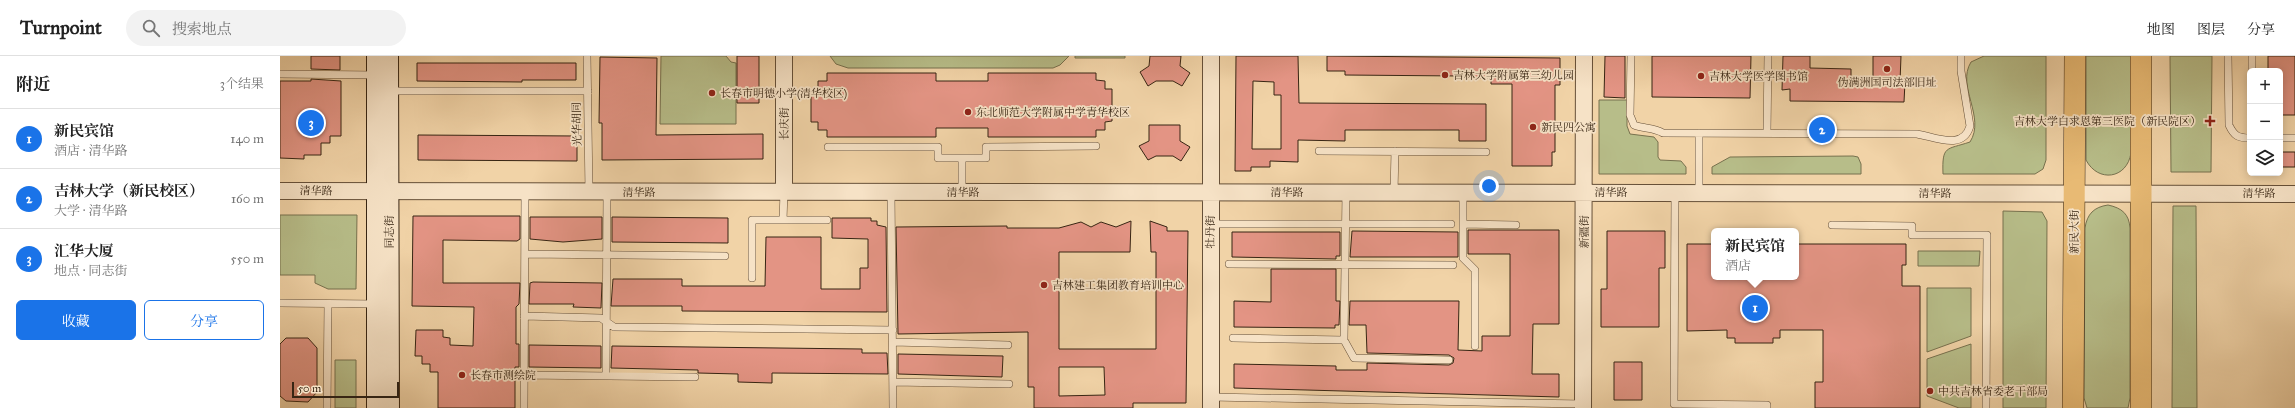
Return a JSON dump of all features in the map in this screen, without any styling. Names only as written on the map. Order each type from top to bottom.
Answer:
[{"type":"main road","name":"同志街","points":[[376,56],[383,192],[390,408]]},
{"type":"main road","name":"同志街","points":[[376,408],[376,304],[389,92],[389,56]]},
{"type":"main road","name":"新民大街","points":[[2073,408],[2075,56]]},
{"type":"main road","points":[[2141,56],[2141,408]]},
{"type":"street","name":"长庆街","points":[[784,56],[784,192]]},
{"type":"street","name":"牡丹街","points":[[1210,56],[1211,402]]},
{"type":"street","name":"新疆街","points":[[1583,406],[1584,56]]},
{"type":"street","name":"清华路","points":[[280,191],[2295,194]]},
{"type":"lane","name":"光华胡同","points":[[587,56],[590,192]]},
{"type":"lane","points":[[1631,56],[1630,115],[1634,125],[1639,127],[1653,127],[1663,133],[1918,134],[1947,141],[1961,138],[1968,133],[1970,126],[1961,72],[1961,56]]},
{"type":"lane","points":[[1767,133],[1768,56]]},
{"type":"lane","points":[[2228,56],[2229,124],[2232,133],[2238,138],[2247,138]]},
{"type":"lane","points":[[2252,56],[2252,68]]},
{"type":"lane","points":[[280,74],[376,74]]},
{"type":"lane","points":[[389,92],[588,91]]},
{"type":"lane","points":[[1699,133],[1699,192]]},
{"type":"lane","points":[[2283,138],[2295,138]]},
{"type":"lane","points":[[828,147],[938,147],[938,158],[986,158],[986,147],[1096,146]]},
{"type":"lane","points":[[1318,151],[1486,152]]},
{"type":"lane","points":[[1394,151],[1394,192]]},
{"type":"lane","points":[[962,158],[962,192]]},
{"type":"lane","points":[[524,408],[525,192]]},
{"type":"lane","points":[[606,376],[608,255],[607,192]]},
{"type":"lane","points":[[784,192],[784,220]]},
{"type":"lane","points":[[891,192],[893,408]]},
{"type":"lane","points":[[1346,192],[1344,340],[1354,358],[1449,360]]},
{"type":"lane","points":[[1463,192],[1463,258],[1475,270],[1475,346]]},
{"type":"lane","points":[[1674,192],[1674,404],[1767,405],[1767,408]]},
{"type":"lane","points":[[752,278],[752,220],[827,220]]},
{"type":"lane","points":[[1210,224],[1451,224]]},
{"type":"lane","points":[[1463,224],[1516,225]]},
{"type":"lane","points":[[1832,225],[1912,226],[1912,235],[1987,235],[1986,408]]},
{"type":"lane","points":[[525,254],[725,256]]},
{"type":"lane","points":[[1229,264],[1453,265]]},
{"type":"lane","points":[[280,303],[376,304]]},
{"type":"lane","points":[[327,408],[328,304]]},
{"type":"lane","points":[[524,316],[600,318],[614,327],[893,330]]},
{"type":"lane","points":[[1233,338],[1344,340]]},
{"type":"lane","points":[[893,342],[1008,345]]},
{"type":"lane","points":[[524,375],[695,377]]},
{"type":"lane","points":[[893,382],[1009,384]]},
{"type":"lane","points":[[1211,402],[1583,406]]},
{"type":"green space","name":"长春市明德小学(清华校区)","points":[[661,56],[726,56],[731,62],[736,63],[736,124],[660,124]]},
{"type":"green space","points":[[830,56],[1069,56],[1060,65],[1053,68],[848,68],[836,64]]},
{"type":"green space","points":[[1075,56],[1125,56],[1125,58],[1075,58]]},
{"type":"green space","points":[[1984,56],[2046,56],[2046,160],[2043,169],[2035,174],[1943,174],[1943,158],[1947,150],[1970,142],[1974,132],[1975,122],[1968,91],[1967,71],[1971,62]]},
{"type":"green space","points":[[2086,56],[2132,56],[2131,153],[2124,168],[2118,173],[2112,175],[2104,175],[2098,172],[2091,167],[2086,160]]},
{"type":"green space","points":[[2170,56],[2212,56],[2211,172],[2171,172]]},
{"type":"green space","points":[[1599,100],[1627,100],[1627,126],[1630,134],[1654,137],[1658,142],[1658,157],[1660,160],[1681,161],[1686,167],[1686,174],[1599,174]]},
{"type":"green space","points":[[1730,157],[1858,157],[1861,164],[1861,174],[1712,174],[1712,167]]},
{"type":"green space","points":[[2108,205],[2124,212],[2128,219],[2130,228],[2130,398],[2128,408],[2087,408],[2084,398],[2085,228],[2089,215],[2095,209]]},
{"type":"green space","points":[[2173,206],[2196,206],[2197,408],[2172,408]]},
{"type":"green space","points":[[2003,211],[2042,212],[2047,221],[2046,408],[2003,408]]},
{"type":"green space","points":[[280,215],[357,215],[356,289],[328,289],[315,283],[315,275],[280,275]]},
{"type":"green space","points":[[1918,251],[1980,251],[1979,266],[1918,266]]},
{"type":"green space","points":[[1927,288],[1971,288],[1971,336],[1927,352]]},
{"type":"green space","points":[[1971,344],[1971,408],[1959,408],[1927,396],[1927,359]]},
{"type":"green space","points":[[335,360],[356,360],[356,408],[335,408]]},
{"type":"building","points":[[311,56],[340,56],[340,70],[311,69]]},
{"type":"building","points":[[737,56],[759,56],[759,103],[737,103]]},
{"type":"building","points":[[1150,56],[1181,56],[1180,66],[1190,73],[1182,86],[1173,81],[1156,81],[1148,86],[1140,72],[1149,66]]},
{"type":"building","points":[[1236,56],[1298,56],[1299,103],[1486,104],[1486,141],[1459,141],[1459,130],[1345,130],[1345,141],[1298,140],[1298,162],[1270,161],[1270,167],[1251,167],[1251,171],[1235,171]],"holes":[[[1253,81],[1274,82],[1274,95],[1281,95],[1281,149],[1252,149]]]},
{"type":"building","points":[[1327,56],[1560,58],[1560,85],[1555,85],[1555,152],[1552,152],[1552,166],[1512,166],[1512,84],[1491,84],[1491,78],[1460,78],[1460,76],[1345,75],[1345,71],[1327,71]]},
{"type":"building","points":[[1605,56],[1625,56],[1625,98],[1604,97]]},
{"type":"building","name":"吉林大学医学图书馆","points":[[1652,56],[1751,56],[1750,98],[1652,97]]},
{"type":"building","points":[[1783,56],[1810,56],[1810,68],[1851,69],[1851,81],[1873,82],[1873,56],[1901,56],[1900,82],[1905,82],[1904,102],[1790,101],[1790,89],[1782,90]]},
{"type":"building","points":[[2268,56],[2295,56],[2295,115],[2283,115],[2283,68],[2268,68]]},
{"type":"building","points":[[600,57],[657,58],[656,135],[763,134],[763,159],[602,160],[602,123],[599,123]]},
{"type":"building","points":[[417,63],[576,63],[576,80],[522,80],[522,82],[417,81]]},
{"type":"building","points":[[827,73],[936,73],[936,81],[988,81],[988,73],[1096,73],[1096,80],[1105,81],[1105,89],[1112,89],[1112,121],[1105,122],[1105,130],[1096,130],[1096,137],[988,137],[988,128],[936,128],[936,137],[827,137],[827,130],[818,130],[818,122],[811,122],[811,90],[818,90],[818,81],[827,81]]},
{"type":"building","points":[[311,79],[341,81],[341,136],[330,136],[330,143],[321,143],[321,155],[304,155],[304,159],[280,158],[280,81],[311,81]]},
{"type":"building","points":[[1149,125],[1180,125],[1180,141],[1190,147],[1181,161],[1173,156],[1156,156],[1148,160],[1139,146],[1149,141]]},
{"type":"building","points":[[418,135],[577,136],[577,161],[418,160]]},
{"type":"building","points":[[2283,152],[2295,152],[2295,167],[2283,167]]},
{"type":"building","points":[[413,216],[520,216],[520,239],[517,241],[443,240],[443,283],[520,283],[519,304],[516,307],[516,344],[519,344],[519,367],[515,367],[515,408],[438,408],[438,372],[430,372],[430,364],[422,364],[422,356],[415,356],[416,330],[443,330],[443,337],[450,338],[450,345],[473,346],[474,307],[412,306]]},
{"type":"building","points":[[530,217],[602,217],[602,239],[563,242],[530,239]]},
{"type":"building","points":[[612,217],[728,218],[728,243],[612,242]]},
{"type":"building","points":[[832,218],[871,218],[871,221],[877,221],[877,225],[886,227],[887,312],[682,311],[682,306],[611,306],[613,279],[682,279],[682,286],[765,286],[766,237],[821,237],[821,289],[860,289],[860,268],[868,268],[868,239],[832,238]]},
{"type":"building","points":[[1131,221],[1130,252],[1059,252],[1059,349],[1156,349],[1156,252],[1151,252],[1150,221],[1167,227],[1167,231],[1188,231],[1186,403],[1133,403],[1133,408],[1034,408],[1034,387],[1028,387],[1028,332],[898,334],[896,227],[1007,226],[1007,228],[1059,228],[1081,222],[1091,227],[1101,222],[1116,227]],"holes":[[[1059,367],[1104,367],[1105,395],[1059,396]]]},
{"type":"building","points":[[1468,230],[1559,230],[1559,324],[1533,324],[1532,374],[1559,374],[1559,397],[1234,388],[1234,364],[1336,366],[1336,370],[1367,370],[1367,363],[1449,365],[1453,363],[1454,358],[1449,355],[1367,353],[1366,325],[1349,325],[1350,301],[1459,301],[1458,350],[1482,351],[1482,336],[1510,336],[1510,254],[1468,254]]},
{"type":"building","points":[[1352,231],[1458,232],[1458,257],[1350,257]]},
{"type":"building","points":[[1607,231],[1665,231],[1665,268],[1659,268],[1659,327],[1601,327],[1601,289],[1607,289]]},
{"type":"building","points":[[1232,232],[1340,232],[1340,256],[1336,256],[1336,259],[1232,257]]},
{"type":"building","points":[[1687,244],[1711,244],[1711,280],[1799,280],[1799,244],[1906,244],[1906,265],[1902,265],[1902,286],[1920,286],[1920,408],[1815,408],[1815,382],[1823,382],[1823,330],[1780,330],[1780,338],[1773,338],[1773,343],[1735,343],[1735,338],[1727,338],[1727,330],[1687,331]]},
{"type":"building","points":[[1271,269],[1336,269],[1336,301],[1340,301],[1339,325],[1335,325],[1335,328],[1234,327],[1234,301],[1271,302]]},
{"type":"building","points":[[530,283],[602,283],[601,308],[573,307],[574,304],[529,304]]},
{"type":"building","points":[[286,338],[308,338],[317,348],[317,392],[308,402],[286,401],[280,396],[280,344]]},
{"type":"building","points":[[529,345],[601,346],[601,368],[529,367]]},
{"type":"building","points":[[612,346],[862,349],[862,353],[887,353],[888,374],[772,373],[772,383],[738,382],[738,374],[698,373],[698,370],[611,368]]},
{"type":"building","points":[[898,354],[1003,356],[1002,377],[898,374]]},
{"type":"building","points":[[1614,362],[1642,362],[1642,400],[1614,400]]},
{"type":"place","name":"伪满洲国司法部旧址","points":[[1887,69]]},
{"type":"place","name":"吉林大学附属第三幼儿园","points":[[1445,75]]},
{"type":"place","name":"吉林大学医学图书馆","points":[[1701,76]]},
{"type":"place","name":"长春市明德小学(清华校区)","points":[[712,93]]},
{"type":"place","name":"东北师范大学附属中学青华校区","points":[[968,112]]},
{"type":"place","name":"吉林大学白求恩第三医院（新民院区）","points":[[2210,121]]},
{"type":"place","name":"汇华大厦","points":[[311,123]]},
{"type":"place","name":"新民四公寓","points":[[1533,127]]},
{"type":"place","name":"吉林大学（新民校区）","points":[[1822,130]]},
{"type":"place","name":"吉林建工集团教育培训中心","points":[[1044,285]]},
{"type":"place","name":"新民宾馆","points":[[1755,308]]},
{"type":"place","name":"长春市测绘院","points":[[462,375]]},
{"type":"place","name":"中共吉林省委老干部局","points":[[1930,391]]}]
